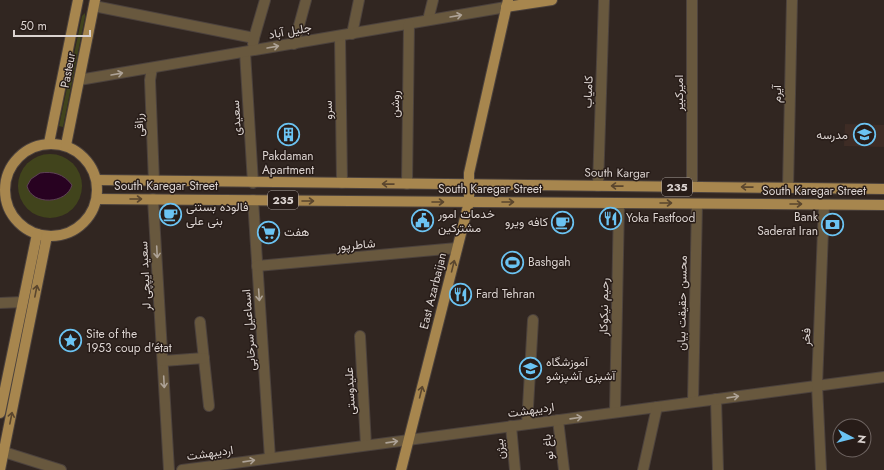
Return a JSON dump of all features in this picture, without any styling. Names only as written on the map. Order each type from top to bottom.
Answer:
[{"type":"main road","name":"Pasteur","points":[[49,143],[78,0]]},
{"type":"main road","points":[[507,4],[552,0]]},
{"type":"main road","name":"Pasteur","points":[[66,145],[94,3]]},
{"type":"main road","name":"East Azarbaijan","points":[[401,470],[469,202],[469,173],[507,4]]},
{"type":"main road","points":[[49,143],[66,145],[83,155],[94,171],[97,180],[97,199],[91,213],[82,225],[69,233],[55,236],[37,234],[24,228],[14,218],[2,192],[3,176],[16,159],[37,145],[49,143]]},
{"type":"main road","name":"South Karegar Street","points":[[97,180],[154,182],[469,185]]},
{"type":"main road","name":"South Kargar","points":[[469,185],[884,189]]},
{"type":"main road","name":"South Karegar Street","points":[[97,199],[884,205]]},
{"type":"main road","points":[[0,413],[4,375],[23,302],[37,234]]},
{"type":"main road","points":[[0,470],[2,451],[47,236]]},
{"type":"street","name":"سعیدی","points":[[253,182],[249,51],[265,0]]},
{"type":"street","points":[[294,44],[306,0]]},
{"type":"street","points":[[352,34],[359,0]]},
{"type":"street","points":[[428,20],[433,0]]},
{"type":"street","name":"کامیاب","points":[[598,186],[604,0]]},
{"type":"street","name":"امیرکبیر","points":[[692,0],[692,187]]},
{"type":"street","name":"آیرم","points":[[788,188],[792,0]]},
{"type":"street","points":[[94,3],[254,38]]},
{"type":"street","name":"جلیل آباد","points":[[79,80],[409,24],[507,4]]},
{"type":"street","name":"روشن","points":[[407,184],[409,24]]},
{"type":"street","name":"سرو","points":[[340,36],[342,183]]},
{"type":"street","name":"رزاقی","points":[[152,68],[150,80],[154,182]]},
{"type":"street","name":"سعید ایپچی لر","points":[[154,199],[169,470]]},
{"type":"street","name":"اسماعیل سرخابی","points":[[253,200],[270,458]]},
{"type":"street","name":"رحیم نیکوکار","points":[[615,412],[619,203]]},
{"type":"street","name":"محسن حقیقت بیان","points":[[693,402],[697,204]]},
{"type":"street","name":"فخر","points":[[821,470],[817,385],[824,205]]},
{"type":"street","name":"شاطرپور","points":[[257,266],[458,248]]},
{"type":"street","points":[[0,303],[23,302]]},
{"type":"street","points":[[527,424],[533,320]]},
{"type":"street","points":[[200,322],[209,406]]},
{"type":"street","name":"علیدوستی","points":[[360,336],[366,446]]},
{"type":"street","points":[[163,361],[204,358]]},
{"type":"street","name":"اردیبهشت","points":[[182,470],[884,376]]},
{"type":"street","points":[[716,399],[718,470]]},
{"type":"street","points":[[643,470],[657,407]]},
{"type":"street","name":"باغ نو","points":[[558,420],[564,470]]},
{"type":"street","name":"بیژن","points":[[511,426],[515,470]]},
{"type":"street","points":[[2,451],[61,470]]},
{"type":"shaded area","name":"مدرسه","points":[[845,124],[884,125],[884,147],[844,146]]},
{"type":"shaded area","points":[[49,172],[58,174],[69,181],[72,185],[64,196],[57,199],[50,200],[35,197],[27,186],[31,179],[40,173]]},
{"type":"green space","points":[[85,13],[63,127],[59,126],[82,16]]},
{"type":"green space","points":[[50,154],[68,160],[76,168],[82,186],[76,204],[68,212],[50,218],[32,212],[24,204],[18,186],[24,168],[32,160]]},
{"type":"place","name":"Pakdaman Apartment","points":[[288,135]]},
{"type":"place","name":"مدرسه","points":[[864,135]]},
{"type":"place","name":"فالوده بستنی بنی علی","points":[[170,214]]},
{"type":"place","name":"Yoka Fastfood","points":[[610,218]]},
{"type":"place","name":"خدمات امور مشترکین","points":[[422,221]]},
{"type":"place","name":"کافه ویرو","points":[[563,222]]},
{"type":"place","name":"Bank Saderat Iran","points":[[833,224]]},
{"type":"place","name":"هفت","points":[[268,232]]},
{"type":"place","name":"Bashgah","points":[[512,262]]},
{"type":"place","name":"Fard Tehran","points":[[460,294]]},
{"type":"place","name":"Site of the 1953 coup d'état","points":[[71,341]]},
{"type":"place","name":"آموزشگاه آشپزی آشپزشو","points":[[531,369]]}]
